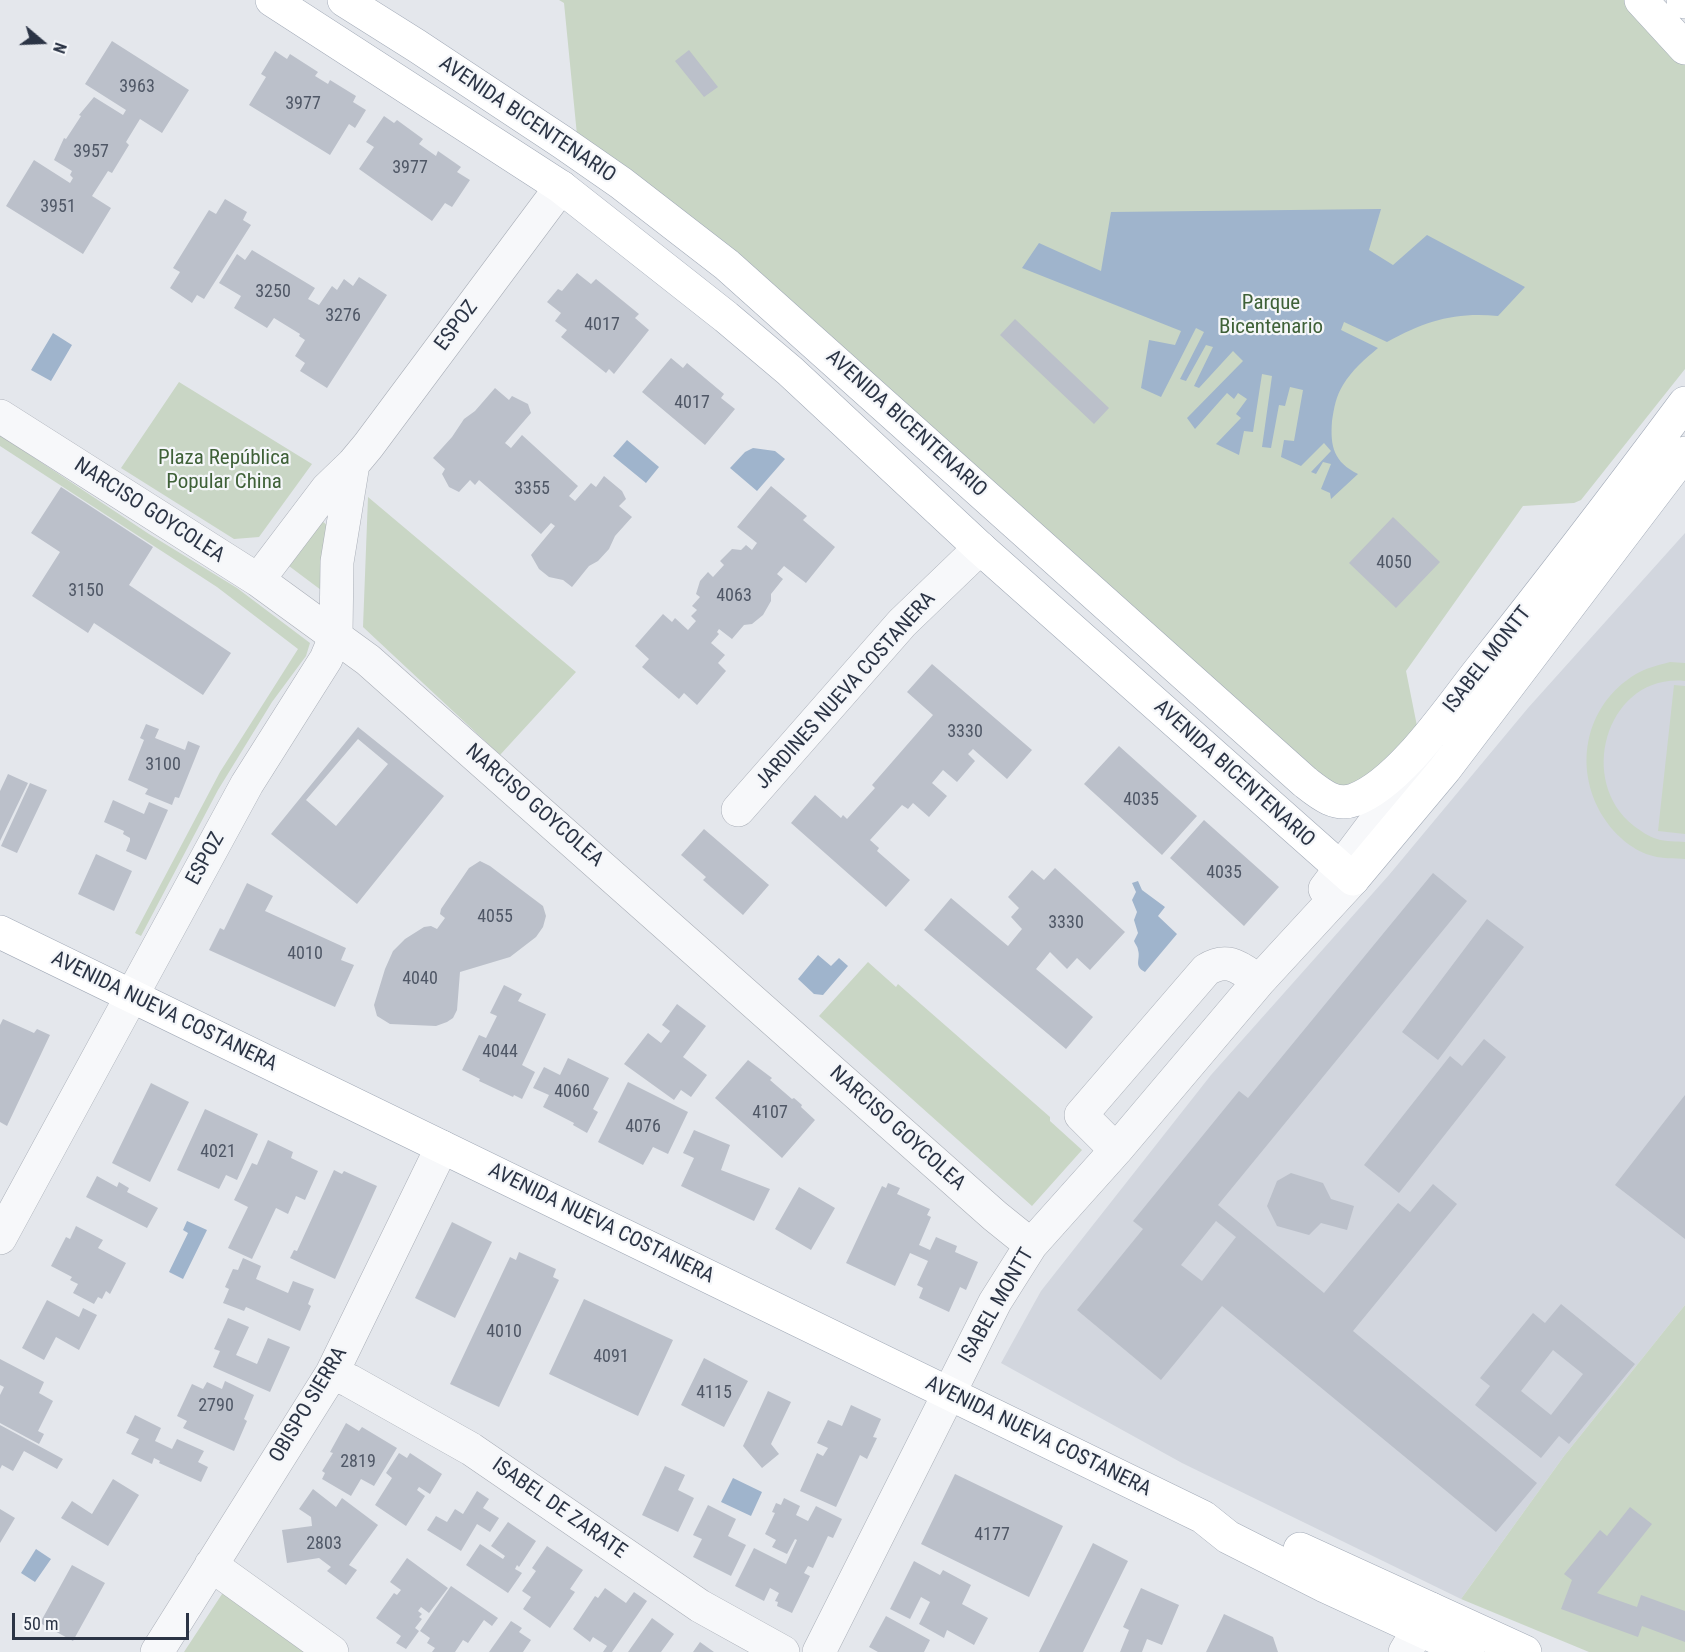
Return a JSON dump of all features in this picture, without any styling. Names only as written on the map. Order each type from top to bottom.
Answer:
[{"type":"main road","name":"AVENIDA BICENTENARIO","points":[[272,0],[561,187],[726,317],[790,371],[980,548],[1347,873]]},
{"type":"main road","name":"AVENIDA BICENTENARIO","points":[[344,0],[562,142],[621,183],[727,265],[1322,795],[1339,802],[1352,801],[1366,794],[1384,781],[1439,724]]},
{"type":"main road","points":[[1641,0],[1685,48]]},
{"type":"main road","name":"ISABEL MONTT","points":[[1439,724],[1584,540],[1685,403]]},
{"type":"main road","name":"ISABEL MONTT","points":[[1347,873],[1445,769],[1685,453]]},
{"type":"main road","name":"AVENIDA NUEVA COSTANERA","points":[[0,932],[1203,1517],[1228,1537],[1325,1586],[1468,1652]]},
{"type":"main road","name":"AVENIDA NUEVA COSTANERA","points":[[1418,1630],[1525,1652]]},
{"type":"street","name":"ESPOZ","points":[[258,580],[327,489],[353,464],[561,187]]},
{"type":"street","name":"NARCISO GOYCOLEA","points":[[0,416],[258,580],[368,660],[977,1200],[1031,1245]]},
{"type":"street","name":"ESPOZ","points":[[0,1238],[247,784],[326,659],[336,635],[337,562],[353,464]]},
{"type":"street","name":"JARDINES NUEVA COSTANERA","points":[[738,810],[902,623],[980,548]]},
{"type":"street","name":"ISABEL MONTT","points":[[826,1650],[948,1393],[995,1302],[1031,1245],[1116,1150],[1347,873],[1427,754],[1435,740],[1439,724]]},
{"type":"street","points":[[1116,1150],[1081,1115],[1206,970],[1218,963],[1231,964],[1259,981]]},
{"type":"street","name":"OBISPO SIERRA","points":[[157,1652],[332,1373],[442,1147]]},
{"type":"street","name":"ISABEL DE ZARATE","points":[[332,1373],[471,1449],[700,1606],[783,1652]]},
{"type":"street","points":[[211,1565],[332,1652]]},
{"type":"shaded area","points":[[1685,533],[1685,1305],[1564,1456],[1461,1599],[1182,1463],[1001,1363],[1041,1291],[1211,1075],[1389,875],[1528,708]]},
{"type":"green space","name":"Parque Bicentenario","points":[[559,0],[1629,0],[1685,61],[1685,369],[1581,500],[1574,503],[1523,506],[1406,671],[1417,726],[1378,776],[1342,787],[1328,783],[577,135],[564,3]]},
{"type":"green space","name":"Plaza República Popular China","points":[[179,382],[312,464],[259,537],[234,539],[121,468]]},
{"type":"green space","points":[[0,435],[149,534],[237,588],[310,643],[306,656],[272,702],[218,790],[141,936],[135,933],[220,772],[298,649],[217,587],[0,446]]},
{"type":"green space","points":[[368,497],[576,672],[500,755],[363,627]]},
{"type":"green space","points":[[322,521],[327,525],[321,590],[289,566]]},
{"type":"green space","points":[[1670,662],[1685,663],[1685,681],[1658,683],[1636,694],[1619,711],[1608,733],[1604,758],[1606,783],[1616,806],[1634,826],[1648,835],[1664,841],[1685,842],[1685,859],[1661,858],[1646,854],[1626,843],[1615,832],[1595,802],[1589,782],[1587,761],[1588,741],[1594,722],[1604,704],[1618,687],[1648,668]]},
{"type":"green space","points":[[1674,685],[1685,686],[1685,834],[1658,831]]},
{"type":"green space","points":[[868,962],[896,987],[898,984],[1050,1117],[1050,1121],[1082,1150],[1032,1206],[819,1016]]},
{"type":"green space","points":[[1685,1305],[1685,1652],[1589,1652],[1461,1599],[1564,1456]]},
{"type":"green space","points":[[224,1591],[310,1652],[184,1652]]},
{"type":"water","points":[[1381,209],[1369,250],[1393,265],[1427,235],[1525,287],[1498,316],[1468,315],[1428,323],[1387,342],[1344,322],[1341,330],[1378,348],[1350,374],[1337,398],[1332,421],[1333,446],[1339,459],[1358,474],[1331,499],[1330,493],[1321,489],[1331,464],[1323,462],[1316,474],[1311,472],[1331,451],[1324,443],[1301,466],[1281,457],[1284,440],[1294,441],[1303,390],[1290,387],[1285,406],[1279,405],[1271,448],[1262,447],[1272,376],[1262,374],[1253,432],[1244,431],[1239,455],[1216,444],[1241,418],[1236,414],[1247,399],[1238,393],[1234,399],[1227,393],[1195,429],[1187,418],[1243,361],[1233,351],[1199,388],[1194,386],[1213,347],[1206,345],[1186,381],[1180,379],[1204,332],[1196,328],[1161,397],[1141,388],[1149,340],[1175,345],[1181,331],[1022,268],[1039,243],[1101,271],[1111,212]]},
{"type":"water","points":[[53,333],[72,345],[51,381],[31,370]]},
{"type":"water","points":[[627,440],[659,467],[646,483],[613,456]]},
{"type":"water","points":[[753,448],[775,451],[785,459],[757,491],[730,468],[745,452]]},
{"type":"water","points":[[1138,881],[1142,890],[1165,907],[1158,916],[1177,934],[1145,972],[1138,965],[1139,953],[1134,941],[1138,933],[1134,920],[1137,912],[1132,900],[1136,892],[1132,883]]},
{"type":"water","points":[[818,955],[831,966],[839,958],[848,966],[823,995],[814,994],[798,979]]},
{"type":"water","points":[[187,1221],[207,1230],[183,1279],[169,1272],[188,1233],[183,1230]]},
{"type":"water","points":[[733,1478],[762,1492],[751,1516],[721,1502]]},
{"type":"water","points":[[36,1549],[51,1559],[35,1582],[21,1573]]},
{"type":"building","points":[[112,41],[189,90],[162,133],[140,119],[126,142],[129,145],[112,173],[108,171],[92,196],[111,208],[83,254],[6,206],[34,160],[70,183],[73,178],[70,175],[72,171],[54,160],[64,138],[66,139],[81,116],[79,115],[94,97],[123,115],[126,110],[85,84]]},
{"type":"building","points":[[689,50],[718,87],[704,97],[675,61]]},
{"type":"building","points":[[275,51],[287,59],[290,54],[318,72],[315,76],[328,84],[330,80],[356,96],[353,102],[366,110],[355,128],[349,124],[330,155],[249,105],[266,77],[261,74]]},
{"type":"building","points":[[384,116],[394,123],[397,120],[423,139],[419,144],[436,156],[438,151],[461,167],[457,172],[470,180],[452,207],[445,203],[432,221],[359,169],[374,147],[366,142]]},
{"type":"building","points":[[225,199],[247,212],[243,220],[251,225],[204,299],[197,295],[192,303],[170,288],[180,272],[173,268],[209,210],[216,214]]},
{"type":"building","points":[[252,250],[315,288],[308,299],[319,305],[332,286],[337,290],[344,279],[353,286],[359,277],[387,295],[327,388],[300,371],[305,363],[295,356],[305,340],[299,336],[300,334],[274,318],[267,328],[234,308],[241,296],[219,283],[237,254],[245,260]]},
{"type":"building","points":[[577,273],[591,284],[596,279],[639,314],[635,318],[649,330],[614,374],[609,369],[606,373],[561,337],[567,330],[555,321],[561,313],[547,302],[558,289],[562,291]]},
{"type":"building","points":[[1015,319],[1109,408],[1094,424],[1000,335]]},
{"type":"building","points":[[671,358],[683,368],[687,363],[724,394],[721,398],[735,409],[705,445],[642,392]]},
{"type":"building","points":[[495,388],[509,400],[512,396],[528,404],[531,413],[505,443],[511,448],[522,435],[578,486],[569,496],[575,501],[591,483],[596,487],[604,476],[622,491],[626,499],[619,506],[632,517],[615,536],[609,549],[598,561],[589,566],[572,587],[563,580],[549,577],[539,569],[531,555],[555,526],[551,523],[541,534],[479,480],[475,485],[470,480],[459,492],[449,487],[442,474],[445,469],[433,458],[452,437],[464,419],[475,411]]},
{"type":"building","points":[[771,486],[807,516],[803,520],[835,547],[806,583],[784,566],[777,574],[783,579],[771,594],[771,601],[763,615],[752,624],[744,625],[732,639],[719,629],[717,632],[719,634],[711,643],[725,655],[718,663],[726,671],[697,705],[684,693],[679,699],[642,667],[649,659],[635,646],[663,614],[672,622],[675,618],[688,630],[696,621],[691,616],[697,610],[692,606],[700,597],[696,594],[700,581],[708,572],[713,577],[724,565],[720,561],[732,549],[741,550],[746,545],[752,550],[757,543],[737,527]]},
{"type":"building","points":[[61,487],[153,547],[129,585],[231,653],[203,695],[94,623],[88,633],[32,596],[60,552],[31,533]]},
{"type":"building","points":[[1393,517],[1440,562],[1396,608],[1349,563]]},
{"type":"building","points":[[932,664],[1032,750],[1007,779],[973,749],[968,754],[975,761],[957,782],[943,770],[932,783],[947,796],[929,817],[913,803],[908,809],[902,805],[870,840],[879,848],[877,851],[910,880],[886,907],[791,823],[815,795],[841,818],[843,815],[847,819],[875,788],[872,785],[933,715],[907,692]]},
{"type":"building","points":[[146,724],[159,729],[155,738],[185,750],[188,741],[200,746],[179,798],[175,797],[172,805],[145,794],[148,789],[128,780],[144,740],[140,738]]},
{"type":"building","points":[[358,727],[444,796],[357,904],[271,834]],"holes":[[[358,739],[388,764],[336,826],[306,800]]]},
{"type":"building","points":[[1119,746],[1197,816],[1162,855],[1084,784]]},
{"type":"building","points":[[8,774],[28,783],[0,841],[0,791]]},
{"type":"building","points":[[30,783],[47,790],[17,853],[1,846]]},
{"type":"building","points":[[113,800],[144,814],[149,802],[168,810],[146,860],[126,851],[130,838],[123,834],[124,831],[104,822]]},
{"type":"building","points":[[1204,820],[1279,887],[1244,926],[1170,858]]},
{"type":"building","points":[[704,829],[769,885],[743,915],[703,880],[706,877],[681,855]]},
{"type":"building","points":[[96,854],[132,871],[114,911],[78,894]]},
{"type":"building","points":[[480,861],[543,906],[546,916],[543,927],[536,937],[510,957],[460,972],[457,1010],[453,1018],[447,1022],[436,1026],[390,1024],[377,1016],[374,1005],[393,951],[405,939],[424,927],[431,926],[437,929],[445,918],[440,914],[441,909],[469,868]]},
{"type":"building","points":[[1055,868],[1125,932],[1090,970],[1077,958],[1067,969],[1050,952],[1036,969],[1093,1017],[1066,1049],[924,930],[951,898],[1008,946],[1022,929],[1011,917],[1019,908],[1008,897],[1032,870],[1044,880]]},
{"type":"building","points":[[1433,873],[1467,901],[1218,1205],[1324,1293],[1398,1203],[1410,1212],[1433,1184],[1457,1204],[1353,1331],[1537,1483],[1496,1532],[1222,1306],[1161,1380],[1077,1310],[1143,1229],[1133,1221],[1239,1091],[1248,1098]],"holes":[[[1216,1221],[1236,1237],[1202,1281],[1181,1265]]]},
{"type":"building","points":[[247,883],[273,896],[265,911],[346,948],[341,960],[354,965],[335,1007],[209,950],[220,928],[224,930]]},
{"type":"building","points":[[1487,919],[1524,947],[1438,1060],[1402,1032]]},
{"type":"building","points":[[504,985],[522,994],[518,1001],[546,1014],[522,1065],[535,1072],[522,1099],[479,1081],[480,1079],[462,1070],[479,1035],[486,1038],[497,1016],[490,1013]]},
{"type":"building","points":[[677,1004],[706,1026],[683,1057],[707,1075],[691,1097],[681,1090],[674,1100],[624,1064],[648,1033],[661,1043],[670,1031],[662,1025]]},
{"type":"building","points":[[3,1019],[34,1033],[37,1029],[50,1035],[7,1126],[0,1122],[0,1025]]},
{"type":"building","points":[[1484,1039],[1506,1057],[1399,1193],[1364,1165],[1450,1056],[1462,1066]]},
{"type":"building","points":[[568,1058],[609,1078],[593,1109],[598,1112],[587,1133],[573,1125],[574,1123],[543,1107],[549,1095],[533,1088],[544,1067],[560,1075]]},
{"type":"building","points":[[748,1060],[772,1078],[770,1080],[802,1105],[801,1107],[815,1120],[782,1158],[715,1098]]},
{"type":"building","points":[[628,1082],[688,1112],[668,1154],[653,1147],[643,1165],[598,1142]]},
{"type":"building","points":[[151,1083],[189,1102],[150,1182],[112,1163]]},
{"type":"building","points":[[1685,1095],[1685,1239],[1615,1185]]},
{"type":"building","points":[[205,1109],[258,1134],[237,1180],[226,1175],[219,1189],[177,1170]]},
{"type":"building","points":[[694,1130],[730,1145],[721,1170],[770,1189],[754,1221],[681,1186],[694,1158],[683,1153]]},
{"type":"building","points":[[268,1140],[293,1152],[291,1158],[318,1171],[305,1200],[296,1196],[288,1214],[276,1208],[252,1259],[228,1248],[248,1207],[234,1200],[252,1163],[257,1165]]},
{"type":"building","points":[[334,1170],[342,1174],[344,1171],[377,1186],[335,1279],[290,1258],[294,1250],[297,1251]]},
{"type":"building","points":[[1291,1173],[1323,1183],[1331,1199],[1354,1206],[1347,1230],[1321,1223],[1309,1235],[1277,1226],[1267,1206],[1277,1181]]},
{"type":"building","points":[[97,1176],[117,1187],[119,1182],[129,1188],[127,1192],[158,1208],[147,1228],[86,1197]]},
{"type":"building","points":[[888,1183],[900,1188],[897,1194],[930,1209],[927,1215],[931,1217],[919,1245],[930,1250],[936,1237],[957,1246],[955,1252],[978,1262],[966,1290],[960,1287],[949,1312],[919,1298],[923,1288],[917,1285],[928,1261],[910,1253],[895,1286],[846,1263],[882,1186],[886,1188]]},
{"type":"building","points":[[799,1187],[835,1208],[811,1250],[775,1229]]},
{"type":"building","points":[[452,1222],[492,1242],[455,1318],[415,1298]]},
{"type":"building","points":[[76,1226],[103,1240],[98,1248],[126,1263],[110,1294],[106,1291],[102,1299],[98,1297],[94,1304],[73,1293],[78,1284],[70,1280],[72,1277],[51,1266],[66,1237],[70,1239]]},
{"type":"building","points":[[519,1252],[556,1269],[553,1277],[559,1280],[499,1407],[450,1384],[510,1257],[516,1260]]},
{"type":"building","points":[[243,1258],[261,1266],[256,1279],[288,1293],[293,1281],[314,1289],[308,1304],[311,1306],[300,1331],[246,1307],[244,1311],[223,1303],[229,1289],[225,1287],[233,1269],[238,1270]]},
{"type":"building","points":[[584,1299],[673,1340],[638,1416],[549,1374]]},
{"type":"building","points":[[47,1300],[79,1317],[83,1308],[97,1315],[79,1350],[56,1337],[44,1360],[22,1348]]},
{"type":"building","points":[[1561,1304],[1635,1364],[1569,1444],[1559,1436],[1541,1458],[1475,1405],[1490,1386],[1480,1378],[1533,1313],[1545,1323]],"holes":[[[1553,1350],[1583,1374],[1551,1415],[1521,1391]]]},
{"type":"building","points":[[228,1318],[249,1327],[236,1355],[257,1364],[268,1338],[290,1347],[270,1392],[213,1367],[220,1351],[214,1349]]},
{"type":"building","points":[[704,1358],[748,1381],[724,1427],[681,1405]]},
{"type":"building","points":[[0,1359],[44,1382],[39,1393],[53,1401],[38,1431],[44,1434],[39,1444],[0,1423],[0,1395],[4,1387],[0,1385]]},
{"type":"building","points":[[225,1381],[254,1395],[244,1419],[247,1421],[234,1451],[183,1428],[187,1421],[177,1416],[192,1384],[203,1389],[207,1382],[222,1389]]},
{"type":"building","points":[[768,1391],[791,1402],[771,1444],[779,1454],[762,1468],[743,1446]]},
{"type":"building","points":[[851,1405],[881,1419],[873,1437],[877,1438],[867,1459],[860,1455],[836,1507],[800,1491],[817,1453],[823,1456],[828,1448],[817,1443],[828,1420],[842,1426]]},
{"type":"building","points":[[135,1415],[161,1428],[155,1441],[172,1449],[177,1439],[204,1451],[198,1462],[208,1467],[201,1482],[159,1463],[160,1461],[154,1458],[152,1464],[131,1454],[139,1439],[126,1433]]},
{"type":"building","points":[[346,1423],[359,1431],[362,1427],[397,1448],[374,1486],[361,1479],[351,1496],[322,1479],[325,1473],[322,1471],[333,1453],[330,1452]]},
{"type":"building","points":[[0,1425],[63,1459],[57,1469],[24,1451],[13,1471],[2,1465],[0,1469]]},
{"type":"building","points":[[399,1453],[407,1458],[410,1453],[442,1474],[430,1494],[419,1487],[417,1490],[425,1496],[406,1526],[375,1505],[392,1478],[386,1473]]},
{"type":"building","points":[[665,1466],[685,1475],[678,1490],[694,1498],[678,1532],[642,1515]]},
{"type":"building","points":[[955,1474],[1063,1526],[1029,1597],[921,1544]]},
{"type":"building","points":[[113,1479],[139,1495],[108,1546],[61,1518],[72,1501],[92,1514]]},
{"type":"building","points":[[313,1489],[336,1507],[342,1498],[378,1525],[349,1565],[357,1570],[346,1585],[327,1571],[331,1567],[319,1558],[287,1563],[282,1530],[312,1526],[311,1517],[299,1509]]},
{"type":"building","points":[[477,1491],[489,1499],[483,1508],[499,1518],[490,1532],[477,1524],[461,1551],[427,1530],[436,1516],[447,1522],[455,1509],[463,1514]]},
{"type":"building","points":[[784,1498],[800,1506],[796,1515],[808,1521],[816,1506],[842,1519],[833,1538],[828,1536],[813,1568],[808,1566],[804,1573],[810,1576],[792,1613],[777,1606],[778,1602],[775,1601],[779,1593],[770,1588],[764,1601],[735,1586],[754,1548],[786,1564],[797,1540],[795,1539],[787,1554],[772,1547],[776,1540],[765,1534],[775,1513],[772,1512],[776,1503],[781,1505]]},
{"type":"building","points":[[708,1505],[736,1519],[728,1536],[746,1545],[731,1576],[693,1557],[702,1539],[693,1535]]},
{"type":"building","points":[[1630,1507],[1652,1524],[1597,1593],[1637,1607],[1641,1595],[1685,1611],[1685,1642],[1642,1626],[1638,1637],[1561,1609],[1572,1580],[1564,1574],[1600,1530],[1607,1536]]},
{"type":"building","points":[[0,1509],[15,1518],[0,1543]]},
{"type":"building","points":[[508,1522],[536,1541],[519,1567],[517,1565],[515,1569],[522,1573],[508,1593],[466,1565],[480,1544],[503,1559],[505,1556],[491,1546]]},
{"type":"building","points":[[1093,1543],[1128,1561],[1083,1652],[1039,1652]]},
{"type":"building","points":[[547,1546],[583,1570],[570,1589],[575,1592],[550,1628],[523,1609],[531,1597],[522,1591],[536,1571],[532,1568]]},
{"type":"building","points":[[407,1558],[448,1588],[429,1613],[421,1607],[418,1611],[422,1614],[419,1617],[422,1619],[415,1628],[419,1631],[406,1649],[396,1643],[401,1636],[376,1618],[394,1593],[397,1595],[401,1590],[390,1582]]},
{"type":"building","points":[[914,1561],[940,1575],[943,1570],[971,1585],[962,1604],[988,1618],[974,1645],[947,1630],[944,1638],[919,1624],[930,1602],[921,1597],[910,1619],[890,1609]]},
{"type":"building","points":[[72,1565],[105,1583],[73,1641],[40,1623]]},
{"type":"building","points":[[451,1586],[498,1618],[492,1626],[484,1620],[468,1643],[463,1640],[455,1652],[432,1652],[435,1648],[427,1643],[430,1638],[420,1631]]},
{"type":"building","points":[[605,1588],[626,1603],[634,1592],[647,1601],[612,1652],[603,1652],[607,1646],[593,1637],[590,1642],[573,1629],[595,1596],[598,1598]]},
{"type":"building","points":[[1141,1588],[1179,1605],[1162,1645],[1147,1639],[1142,1652],[1120,1652],[1129,1630],[1123,1627]]},
{"type":"building","points":[[1224,1614],[1273,1637],[1278,1652],[1206,1652]]},
{"type":"building","points":[[886,1616],[930,1640],[924,1652],[878,1652],[869,1647]]},
{"type":"building","points":[[652,1618],[674,1634],[661,1652],[628,1652]]},
{"type":"building","points":[[511,1621],[522,1628],[519,1632],[531,1640],[523,1652],[489,1652]]},
{"type":"building","points":[[700,1642],[714,1652],[693,1652]]}]
